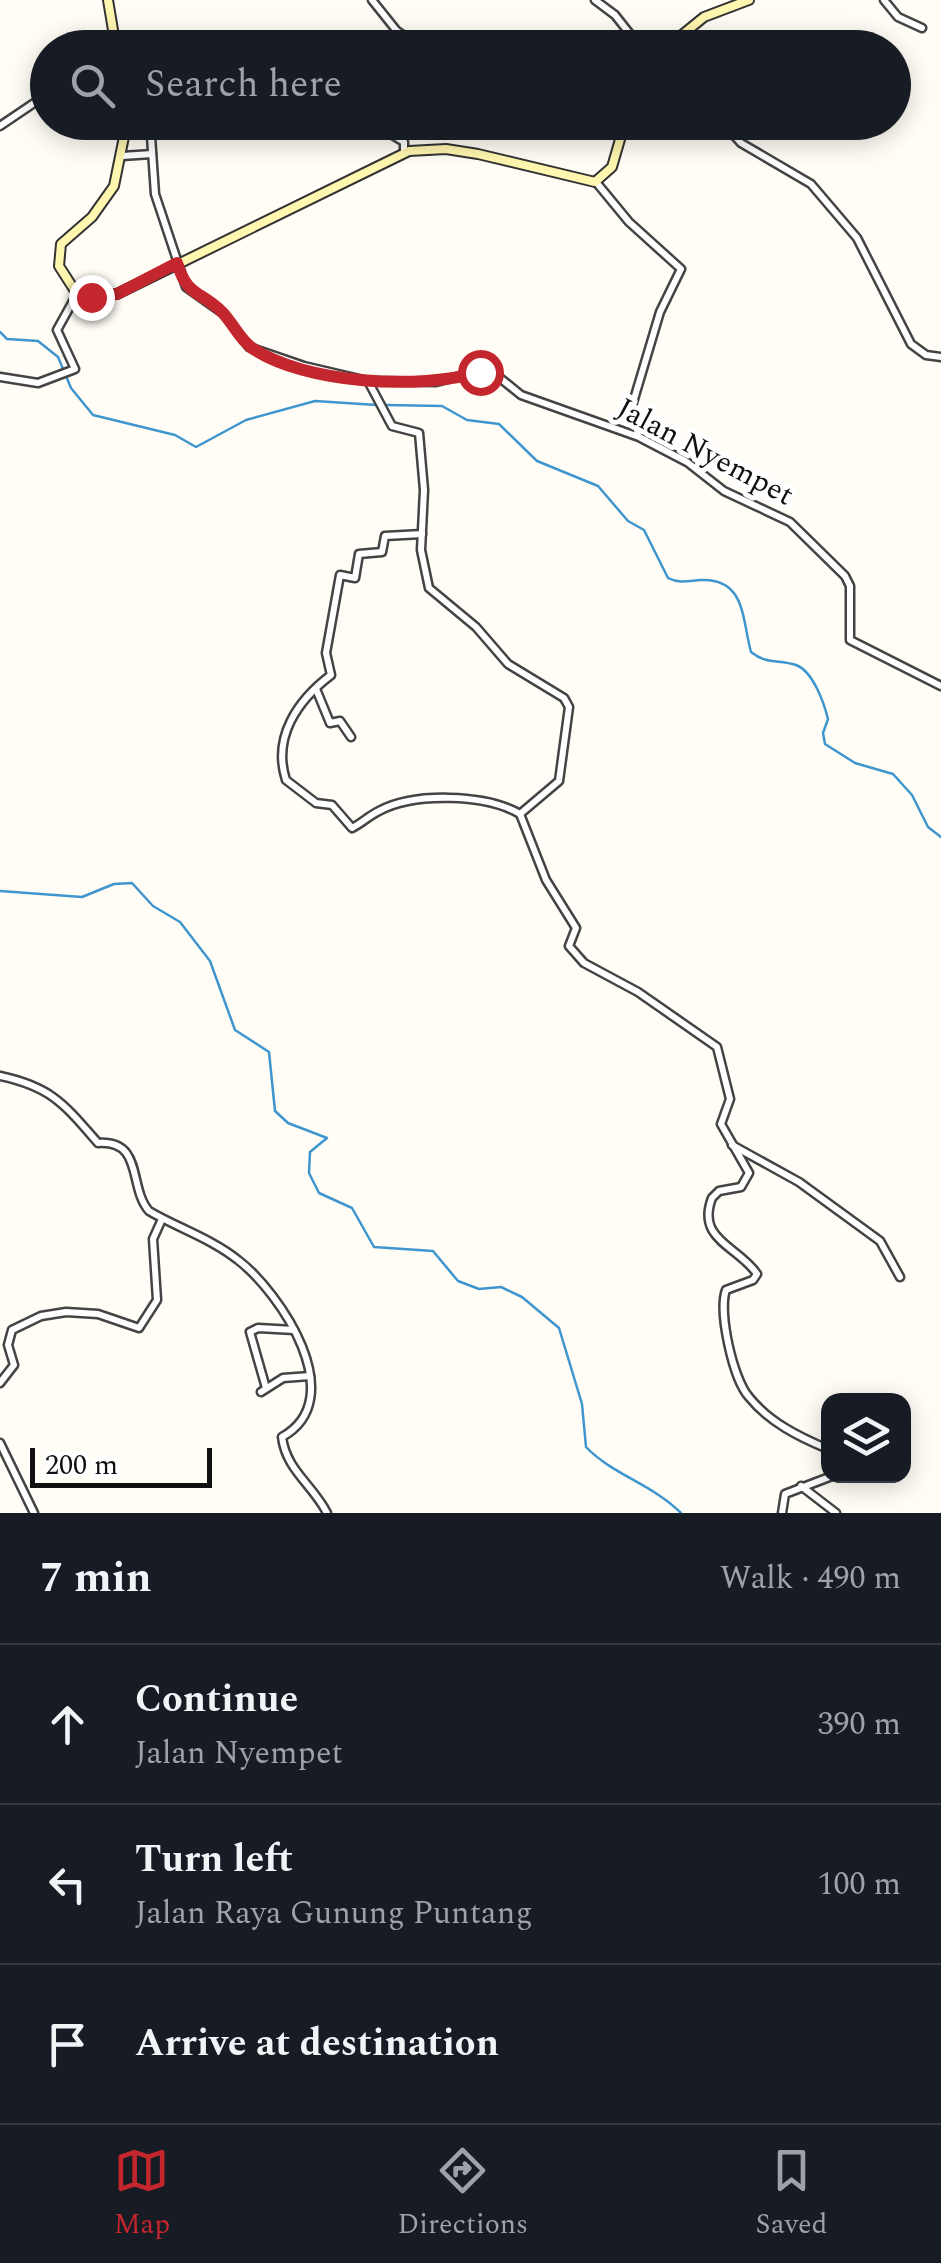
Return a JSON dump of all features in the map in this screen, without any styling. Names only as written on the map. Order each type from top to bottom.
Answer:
[{"type":"street","points":[[108,0],[113,30]]},
{"type":"street","points":[[372,0],[396,30]]},
{"type":"street","points":[[596,0],[615,14],[627,30]]},
{"type":"street","points":[[688,30],[704,17],[749,0]]},
{"type":"street","points":[[884,0],[898,17],[922,28]]},
{"type":"street","points":[[0,126],[30,105]]},
{"type":"street","points":[[77,294],[58,266],[61,244],[105,200],[124,140]]},
{"type":"street","name":"Jalan Nyempet","points":[[151,140],[155,194],[190,293],[224,314],[250,347],[304,366],[368,381],[436,382],[489,369],[509,388],[536,402],[639,436],[686,462],[724,491],[773,512],[806,534],[850,586],[850,640],[941,686]]},
{"type":"street","points":[[401,140],[404,153]]},
{"type":"street","points":[[596,182],[612,167],[620,140]]},
{"type":"street","points":[[738,140],[811,184],[857,238],[911,344],[926,355],[941,357]]},
{"type":"street","points":[[77,294],[117,294],[404,153],[446,149],[596,182],[627,220],[681,270],[660,312],[632,406],[639,436]]},
{"type":"street","points":[[122,156],[152,154]]},
{"type":"street","points":[[0,378],[34,384],[76,369],[76,362],[57,330],[77,294]]},
{"type":"street","points":[[368,381],[392,426],[419,432],[423,572],[431,592],[452,604],[508,664],[556,693],[569,708],[559,781],[520,814]]},
{"type":"street","points":[[422,534],[384,536],[382,552],[359,554],[356,577],[340,575],[326,653],[331,674],[282,734],[282,769],[291,788],[316,803],[332,805],[350,827],[379,810],[414,800],[494,803],[520,814],[546,880],[576,928],[569,946],[574,955],[717,1047],[724,1062],[730,1099],[722,1124],[748,1168],[741,1187],[719,1191],[712,1198],[709,1229],[757,1274],[753,1280],[726,1290],[726,1334],[749,1398],[787,1431],[821,1446]]},
{"type":"street","points":[[316,688],[330,724],[340,721],[351,737]]},
{"type":"street","points":[[0,1076],[42,1089],[82,1118],[98,1143],[122,1148],[134,1163],[142,1203],[162,1219],[244,1264],[295,1330],[310,1376],[309,1406],[292,1431],[282,1437],[283,1446],[291,1469],[310,1484],[328,1513]]},
{"type":"street","points":[[731,1145],[799,1182],[880,1241],[900,1276]]},
{"type":"street","points":[[0,1383],[14,1366],[8,1346],[12,1330],[41,1316],[98,1314],[139,1328],[157,1300],[152,1239],[162,1219]]},
{"type":"street","points":[[295,1330],[258,1328],[250,1332],[264,1390],[283,1378],[310,1376]]},
{"type":"street","points":[[0,1444],[34,1513]]},
{"type":"street","points":[[782,1513],[782,1498],[800,1486],[821,1479]]},
{"type":"street","points":[[800,1486],[836,1513]]},
{"type":"waterway","points":[[0,332],[7,339],[38,341],[58,357],[71,388],[93,415],[175,435],[196,447],[246,420],[315,401],[377,405]]},
{"type":"waterway","points":[[385,405],[442,406],[467,420],[499,424],[537,461],[598,486],[628,521],[644,530],[668,578],[680,582],[716,581],[727,586],[740,603],[751,652],[796,665],[813,681],[828,719],[823,733],[825,744],[855,763],[893,774],[912,795],[928,827],[941,837]]},
{"type":"waterway","points":[[0,891],[82,897],[114,884],[132,883],[153,906],[180,922],[210,961],[235,1030],[269,1052],[275,1111],[288,1123],[327,1138],[310,1152],[309,1173],[319,1193],[352,1208],[374,1247],[433,1251],[458,1281],[479,1289],[501,1287],[522,1297],[559,1328],[582,1404],[586,1447],[681,1513]]},
{"type":"route","points":[[91,297],[117,294],[177,263],[190,293],[224,314],[250,347],[274,358],[368,381],[436,382],[480,372]]}]
